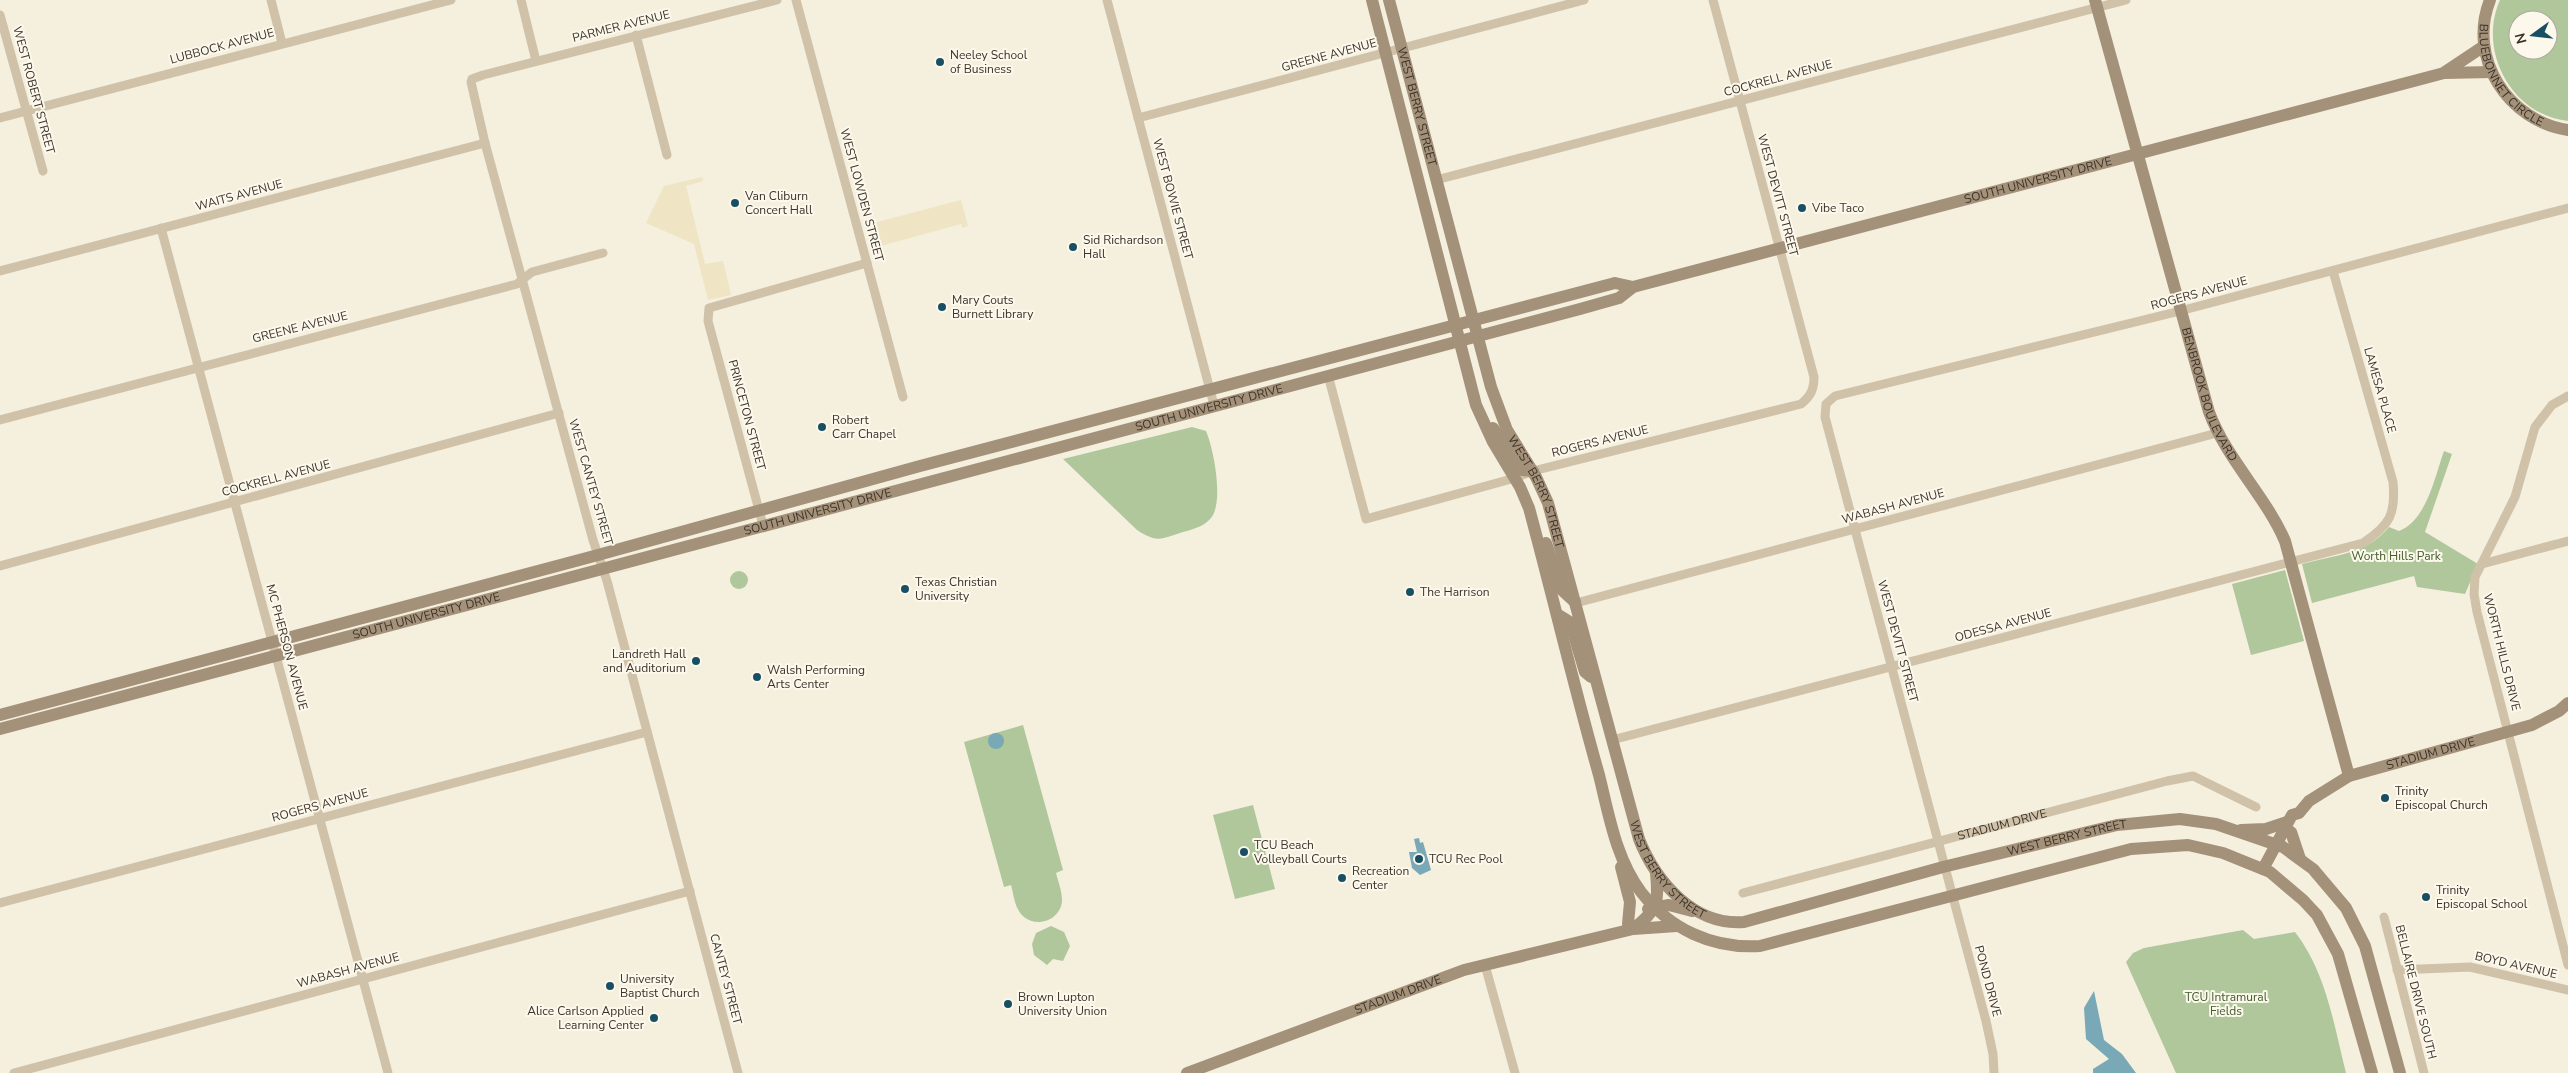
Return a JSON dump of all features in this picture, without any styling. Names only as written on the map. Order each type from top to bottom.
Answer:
[{"type":"main road","name":"WEST BERRY STREET","points":[[1372,0],[1474,397],[1493,442],[1525,498],[1533,522],[1623,861],[1631,877],[1664,917],[1677,926],[1716,942],[1745,947],[1760,946],[2131,849],[2149,846],[2188,845],[2203,847],[2266,871],[2303,900],[2328,932],[2346,977],[2372,1073]]},
{"type":"main road","name":"WEST BERRY STREET","points":[[1389,0],[1477,336],[1499,410],[1515,445],[1532,471],[1550,508],[1640,839],[1656,873],[1677,895],[1701,914],[1726,922],[1756,920],[1943,867],[2138,822],[2198,821],[2236,830],[2279,846],[2300,859],[2331,888],[2356,926],[2380,995],[2400,1073]]},
{"type":"main road","name":"BLUEBONNET CIRCLE","points":[[2490,0],[2484,24],[2484,46],[2492,72],[2503,93],[2519,109],[2543,123],[2568,130]]},
{"type":"main road","name":"BENBROOK BOULEVARD","points":[[2096,4],[2203,394],[2217,433],[2279,528],[2292,562],[2349,776]]},
{"type":"main road","name":"SOUTH UNIVERSITY DRIVE","points":[[2444,73],[2484,46]]},
{"type":"main road","name":"SOUTH UNIVERSITY DRIVE","points":[[0,730],[1619,298],[1633,287],[1779,248],[2444,73],[2492,72]]},
{"type":"main road","points":[[1406,133],[1415,142],[1428,174],[1436,180]]},
{"type":"main road","name":"SOUTH UNIVERSITY DRIVE","points":[[0,715],[759,510],[1615,283],[1633,287]]},
{"type":"main road","points":[[1481,415],[1499,436],[1518,467],[1522,470],[1532,471]]},
{"type":"main road","points":[[1533,522],[1545,539],[1561,589],[1576,603]]},
{"type":"main road","points":[[1557,614],[1570,622],[1585,672],[1596,682]]},
{"type":"main road","name":"STADIUM DRIVE","points":[[2266,871],[2289,827],[2298,820],[2299,813],[2309,801],[2349,776],[2532,725],[2559,711],[2568,702]]},
{"type":"main road","points":[[1611,821],[1616,850],[1630,902],[1631,926],[1677,926]]},
{"type":"main road","points":[[2236,830],[2289,827],[2300,859]]},
{"type":"main road","points":[[1656,873],[1658,892],[1654,906],[1674,905],[1701,914]]},
{"type":"main road","name":"STADIUM DRIVE","points":[[1187,1073],[1464,970],[1614,935],[1652,914],[1654,906]]},
{"type":"street","points":[[271,0],[282,42]]},
{"type":"street","name":"LUBBOCK AVENUE","points":[[0,118],[282,42],[451,0]]},
{"type":"street","points":[[521,0],[536,61]]},
{"type":"street","name":"PARMER AVENUE","points":[[472,79],[777,0]]},
{"type":"street","name":"WEST LOWDEN STREET","points":[[796,0],[903,397]]},
{"type":"street","name":"WEST BOWIE STREET","points":[[1107,0],[1214,405]]},
{"type":"street","name":"GREENE AVENUE","points":[[1138,118],[1584,0]]},
{"type":"street","name":"WEST DEVITT STREET","points":[[1713,0],[1814,377],[1814,386],[1810,396]]},
{"type":"street","name":"COCKRELL AVENUE","points":[[1436,180],[1740,101],[2096,4],[2126,0]]},
{"type":"street","name":"WEST ROBERT STREET","points":[[0,15],[43,171]]},
{"type":"street","points":[[636,35],[667,155]]},
{"type":"street","name":"WEST CANTEY STREET","points":[[472,79],[485,143],[690,891]]},
{"type":"street","name":"WAITS AVENUE","points":[[0,270],[485,143]]},
{"type":"street","name":"ROGERS AVENUE","points":[[1835,396],[2180,312],[2568,208]]},
{"type":"street","name":"MC PHERSON AVENUE","points":[[161,228],[388,1073]]},
{"type":"street","name":"GREENE AVENUE","points":[[0,420],[198,366],[517,284],[532,272],[603,253]]},
{"type":"street","name":"PRINCETON STREET","points":[[763,525],[708,321],[708,311],[712,306],[867,263]]},
{"type":"street","name":"LAMESA PLACE","points":[[2333,271],[2393,482],[2395,502],[2391,516]]},
{"type":"street","name":"ROGERS AVENUE","points":[[1328,375],[1366,519],[1515,478],[1532,471],[1801,404],[1810,396]]},
{"type":"street","name":"WEST DEVITT STREET","points":[[1835,396],[1826,404],[1825,417],[1952,896]]},
{"type":"street","name":"WORTH HILLS DRIVE","points":[[2568,396],[2552,405],[2534,427],[2515,497],[2475,577],[2474,594],[2477,612],[2568,965]]},
{"type":"street","name":"COCKRELL AVENUE","points":[[0,566],[559,413]]},
{"type":"street","name":"WABASH AVENUE","points":[[1576,603],[2217,433]]},
{"type":"street","name":"ODESSA AVENUE","points":[[1612,740],[2363,543],[2381,531],[2391,516]]},
{"type":"street","points":[[2482,564],[2568,541]]},
{"type":"street","name":"ROGERS AVENUE","points":[[0,903],[647,732]]},
{"type":"street","name":"STADIUM DRIVE","points":[[1743,893],[2167,781],[2193,776],[2256,807]]},
{"type":"street","name":"WABASH AVENUE","points":[[14,1073],[690,891]]},
{"type":"street","name":"CANTEY STREET","points":[[690,891],[738,1073]]},
{"type":"street","name":"POND DRIVE","points":[[1952,896],[1986,1021],[1993,1054],[1994,1073]]},
{"type":"street","name":"BELLAIRE DRIVE SOUTH","points":[[2384,917],[2424,1073]]},
{"type":"street","points":[[1485,965],[1515,1073]]},
{"type":"street","name":"BOYD AVENUE","points":[[2398,970],[2470,967],[2568,990]]},
{"type":"green space","points":[[2500,0],[2568,0],[2568,121],[2548,116],[2531,107],[2516,94],[2504,77],[2497,59],[2493,40],[2494,20]]},
{"type":"green space","points":[[1192,427],[1206,431],[1209,440],[1215,463],[1217,500],[1215,510],[1211,518],[1201,526],[1167,537],[1153,538],[1137,530],[1063,459]]},
{"type":"green space","name":"Worth Hills Park","points":[[2444,451],[2452,454],[2425,532],[2478,564],[2465,594],[2417,587],[2414,576],[2312,603],[2302,564],[2361,548],[2371,543],[2389,527],[2399,531],[2409,525],[2417,517],[2429,496]]},
{"type":"green space","points":[[2285,570],[2304,641],[2251,655],[2232,584]]},
{"type":"green space","points":[[735,571],[743,571],[748,576],[746,587],[735,589],[730,584],[730,576]]},
{"type":"green space","points":[[1023,725],[1063,870],[1056,873],[1061,893],[1061,906],[1054,916],[1043,922],[1036,922],[1024,917],[1017,907],[1011,885],[1004,887],[964,742]]},
{"type":"green space","name":"TCU Beach Volleyball Courts","points":[[1253,805],[1275,889],[1235,899],[1213,815]]},
{"type":"green space","points":[[1051,926],[1064,932],[1070,946],[1063,961],[1053,959],[1047,965],[1034,955],[1032,944],[1036,933]]},
{"type":"green space","name":"TCU Intramural Fields","points":[[2243,930],[2254,939],[2295,932],[2306,948],[2322,982],[2346,1073],[2176,1073],[2126,962],[2133,953],[2144,948]]},
{"type":"shaded area","points":[[702,177],[703,181],[686,186],[705,264],[723,261],[731,295],[708,300],[694,244],[646,223],[664,186]]},
{"type":"shaded area","points":[[961,200],[968,226],[962,228],[961,224],[873,248],[866,225]]},
{"type":"water","points":[[996,733],[1004,741],[996,749],[988,741]]},
{"type":"water","name":"TCU Rec Pool","points":[[1419,838],[1420,843],[1423,842],[1431,870],[1420,875],[1412,868],[1409,852],[1417,852],[1414,839]]},
{"type":"water","points":[[2094,991],[2104,1040],[2122,1054],[2136,1073],[2093,1073],[2093,1069],[2109,1059],[2086,1039],[2084,1008]]},
{"type":"place","name":"Neeley School of Business","points":[[940,62]]},
{"type":"place","name":"Van Cliburn Concert Hall","points":[[735,203]]},
{"type":"place","name":"Vibe Taco","points":[[1802,208]]},
{"type":"place","name":"Sid Richardson Hall","points":[[1073,247]]},
{"type":"place","name":"Mary Couts Burnett Library","points":[[942,307]]},
{"type":"place","name":"Robert Carr Chapel","points":[[822,427]]},
{"type":"place","name":"Texas Christian University","points":[[905,589]]},
{"type":"place","name":"The Harrison","points":[[1410,592]]},
{"type":"place","name":"Landreth Hall and Auditorium","points":[[696,661]]},
{"type":"place","name":"Walsh Performing Arts Center","points":[[757,677]]},
{"type":"place","name":"Trinity Episcopal Church","points":[[2385,798]]},
{"type":"place","name":"TCU Beach Volleyball Courts","points":[[1244,852]]},
{"type":"place","name":"TCU Rec Pool","points":[[1419,859]]},
{"type":"place","name":"Recreation Center","points":[[1342,878]]},
{"type":"place","name":"Trinity Episcopal School","points":[[2426,897]]},
{"type":"place","name":"University Baptist Church","points":[[610,986]]},
{"type":"place","name":"Brown Lupton University Union","points":[[1008,1004]]},
{"type":"place","name":"Alice Carlson Applied Learning Center","points":[[654,1018]]}]
